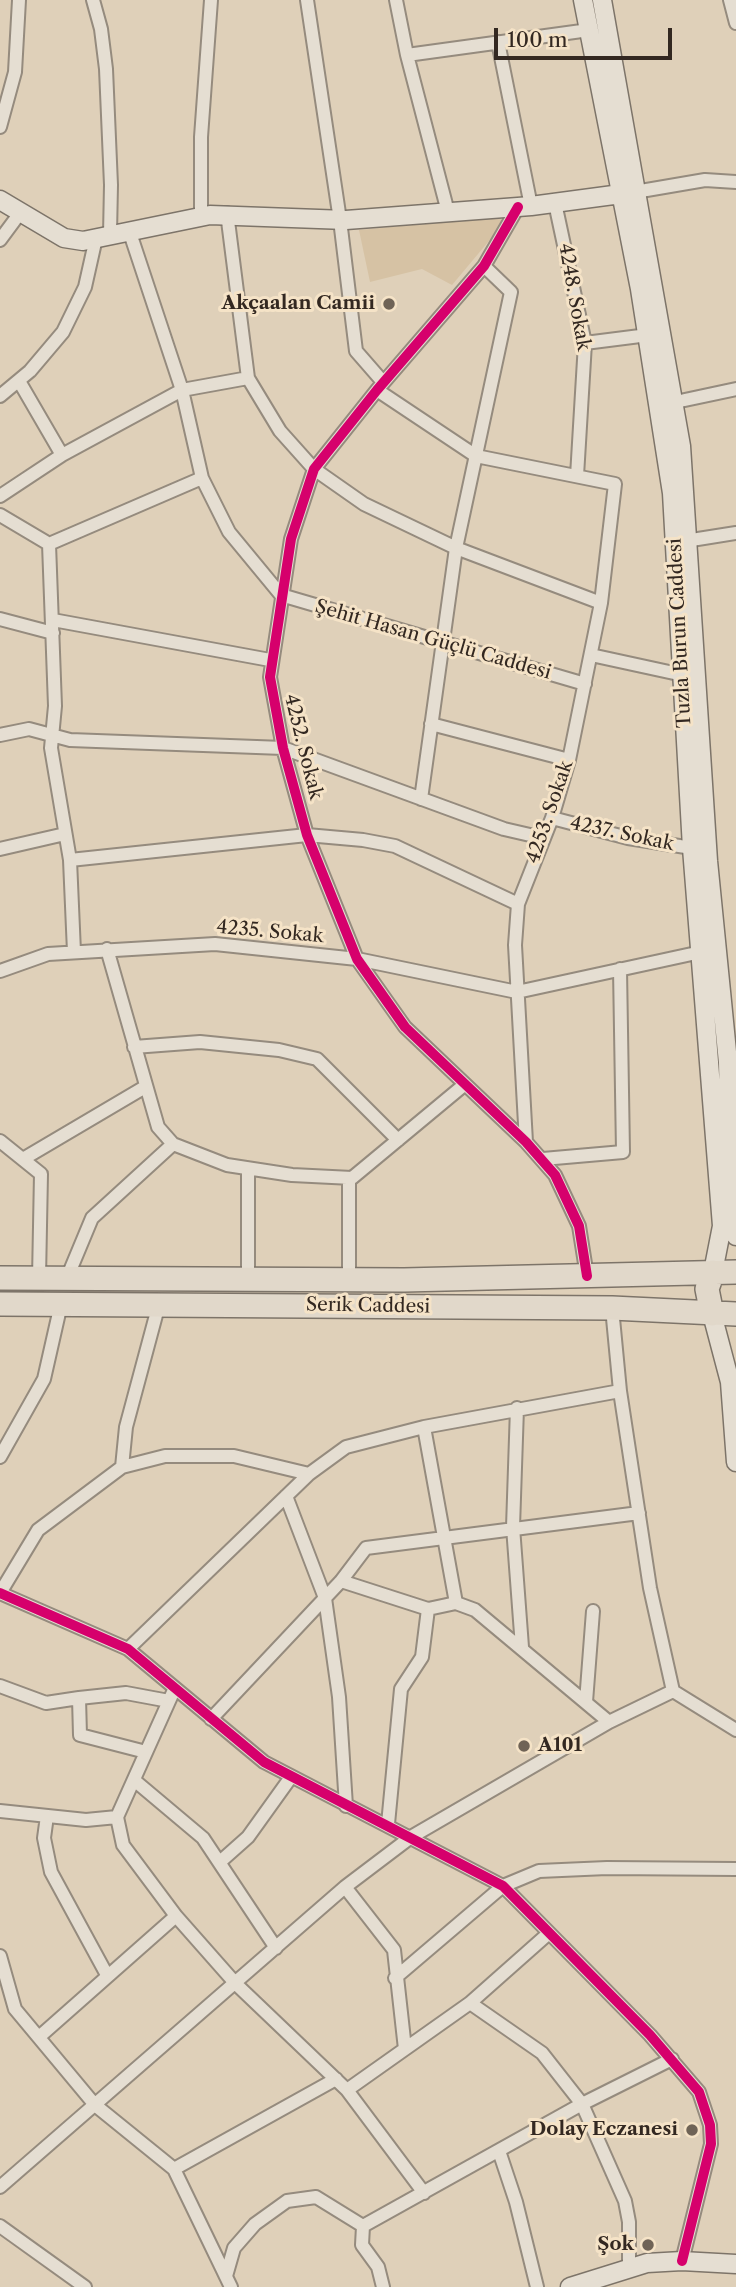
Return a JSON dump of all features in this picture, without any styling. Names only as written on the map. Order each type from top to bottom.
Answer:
[{"type":"highway","points":[[712,1314],[707,1289],[713,1272]]},
{"type":"highway","name":"Serik Caddesi","points":[[0,1278],[248,1280],[736,1272]]},
{"type":"highway","name":"Serik Caddesi","points":[[0,1304],[612,1308],[736,1314]]},
{"type":"main road","name":"Tuzla Burun Caddesi","points":[[583,0],[628,193],[666,404],[670,473],[682,542],[708,861],[732,1061],[731,1187],[736,1236]]},
{"type":"main road","name":"Tuzla Burun Caddesi","points":[[602,0],[648,335],[666,404]]},
{"type":"main road","points":[[0,200],[64,238],[96,238],[227,213],[340,220],[525,206],[628,193]]},
{"type":"main road","name":"Tuzla Burun Caddesi","points":[[682,542],[683,675],[692,848],[722,1226],[713,1272]]},
{"type":"main road","points":[[712,1314],[730,1382],[736,1462]]},
{"type":"main road","points":[[570,2287],[629,2267],[682,2261],[733,2262]]},
{"type":"street","points":[[0,127],[15,72],[19,0]]},
{"type":"street","points":[[0,397],[46,355],[75,309],[85,287],[111,185],[106,69],[102,29],[93,0]]},
{"type":"street","points":[[201,216],[201,137],[211,0]]},
{"type":"street","points":[[307,0],[340,220],[356,351],[380,386],[476,456],[577,476]]},
{"type":"street","points":[[396,0],[407,55],[448,212]]},
{"type":"street","points":[[730,0],[736,23]]},
{"type":"street","points":[[407,55],[589,30]]},
{"type":"street","points":[[498,42],[525,206]]},
{"type":"street","points":[[628,193],[705,180],[736,182]]},
{"type":"street","name":"4248. Sokak","points":[[555,203],[585,343],[583,414],[577,476]]},
{"type":"street","name":"4252. Sokak","points":[[525,206],[484,266],[380,386],[314,469],[298,513],[281,595],[270,660],[271,691],[283,748],[307,835],[357,959],[405,1027],[543,1159],[574,1210],[587,1276]]},
{"type":"street","points":[[0,240],[20,213]]},
{"type":"street","points":[[227,213],[248,379],[280,431],[314,469],[364,505],[456,548],[601,603]]},
{"type":"street","points":[[129,230],[182,390],[202,478],[229,532],[281,595]]},
{"type":"street","points":[[421,799],[456,548],[511,292],[484,266]]},
{"type":"street","points":[[585,343],[648,335]]},
{"type":"street","points":[[0,496],[62,455],[182,390],[248,379]]},
{"type":"street","points":[[19,381],[62,455]]},
{"type":"street","points":[[666,404],[736,390]]},
{"type":"street","name":"4253. Sokak","points":[[526,1142],[517,992],[518,904],[552,818],[569,760],[601,603],[615,484],[577,476]]},
{"type":"street","points":[[49,544],[202,478]]},
{"type":"street","points":[[0,515],[49,544]]},
{"type":"street","points":[[682,542],[736,533]]},
{"type":"street","points":[[49,544],[55,706],[52,764],[70,860],[74,952]]},
{"type":"street","name":"Şehit Hasan Güçlü Caddesi","points":[[281,595],[585,684]]},
{"type":"street","points":[[0,619],[270,660]]},
{"type":"street","points":[[591,655],[683,675]]},
{"type":"street","points":[[431,724],[569,760]]},
{"type":"street","points":[[0,734],[29,729],[70,740],[283,748],[504,829],[543,838]]},
{"type":"street","name":"4237. Sokak","points":[[552,818],[628,838],[692,848]]},
{"type":"street","points":[[0,849],[65,834]]},
{"type":"street","points":[[70,860],[307,835],[395,846],[518,904]]},
{"type":"street","name":"4235. Sokak","points":[[0,971],[48,954],[215,944],[357,959],[517,992],[701,952]]},
{"type":"street","points":[[107,949],[158,1127],[173,1144],[226,1166],[349,1178],[464,1085]]},
{"type":"street","points":[[543,1159],[622,1152],[620,969]]},
{"type":"street","points":[[134,1047],[200,1042],[279,1050],[317,1059],[398,1140]]},
{"type":"street","points":[[23,1160],[145,1087]]},
{"type":"street","points":[[0,1141],[41,1174],[39,1278]]},
{"type":"street","points":[[67,1278],[92,1219],[173,1144]]},
{"type":"street","points":[[248,1168],[248,1280]]},
{"type":"street","points":[[349,1178],[349,1279]]},
{"type":"street","points":[[0,1457],[44,1379],[61,1304]]},
{"type":"street","points":[[122,1467],[126,1427],[159,1304]]},
{"type":"street","points":[[612,1308],[620,1391],[650,1588],[673,1691],[736,1730]]},
{"type":"street","points":[[128,1649],[309,1474],[346,1447],[424,1427],[620,1391]]},
{"type":"street","points":[[517,1408],[513,1527],[522,1647]]},
{"type":"street","points":[[424,1427],[446,1536],[456,1603]]},
{"type":"street","points":[[309,1474],[234,1456],[165,1456],[122,1467],[38,1530],[0,1593],[128,1649],[172,1695],[211,1720],[264,1762],[503,1886],[672,2059],[702,2100],[710,2125],[711,2144],[682,2261]]},
{"type":"street","points":[[286,1496],[325,1598],[339,1697],[346,1806]]},
{"type":"street","points":[[211,1720],[341,1581],[366,1548],[513,1527],[639,1513]]},
{"type":"street","points":[[341,1581],[428,1609],[456,1603],[475,1610],[609,1722]]},
{"type":"street","points":[[388,1824],[401,1689],[422,1657],[428,1609]]},
{"type":"street","points":[[586,1702],[593,1611]]},
{"type":"street","points":[[0,1686],[46,1703],[126,1693],[172,1695]]},
{"type":"street","points":[[0,2188],[345,1887],[411,1837],[609,1722],[673,1691]]},
{"type":"street","points":[[172,1695],[117,1817],[123,1845],[176,1916],[236,1984],[346,2090],[424,2193]]},
{"type":"street","points":[[79,1698],[80,1735],[146,1752]]},
{"type":"street","points":[[221,1861],[248,1837],[291,1777]]},
{"type":"street","points":[[134,1780],[203,1838],[221,1861],[276,1948]]},
{"type":"street","points":[[0,1811],[86,1820],[117,1817]]},
{"type":"street","points":[[47,1816],[44,1838],[51,1872],[107,1975]]},
{"type":"street","points":[[395,1978],[503,1886],[539,1871],[736,1869]]},
{"type":"street","points":[[345,1887],[394,1950],[405,2049]]},
{"type":"street","points":[[39,2037],[176,1916]]},
{"type":"street","points":[[346,2090],[470,2003],[549,1933]]},
{"type":"street","points":[[0,1956],[15,2009],[95,2105],[174,2169],[228,2281]]},
{"type":"street","points":[[470,2003],[542,2053],[582,2104],[625,2201],[629,2222],[629,2267]]},
{"type":"street","points":[[363,2226],[582,2104],[672,2059]]},
{"type":"street","points":[[174,2169],[336,2079]]},
{"type":"street","points":[[499,2151],[516,2202],[537,2287]]},
{"type":"street","points":[[228,2281],[234,2248],[255,2224],[287,2202],[316,2197],[363,2226]]},
{"type":"street","points":[[0,2226],[85,2287]]},
{"type":"street","points":[[363,2226],[362,2245],[377,2267],[383,2287]]},
{"type":"shaded area","points":[[499,217],[504,223],[452,285],[422,269],[370,282],[359,230]]},
{"type":"cycle path","points":[[518,207],[484,266],[377,390],[314,469],[291,539],[270,677],[283,748],[307,835],[357,959],[405,1027],[526,1142],[555,1175],[579,1226],[587,1276]]},
{"type":"cycle path","points":[[0,1593],[128,1649],[264,1762],[503,1886],[650,2035],[699,2092],[710,2125],[711,2144],[682,2261]]},
{"type":"place","name":"Akçaalan Camii","points":[[389,304]]},
{"type":"place","name":"A101","points":[[524,1746]]},
{"type":"place","name":"Dolay Eczanesi","points":[[692,2130]]},
{"type":"place","name":"Şok","points":[[648,2245]]}]
